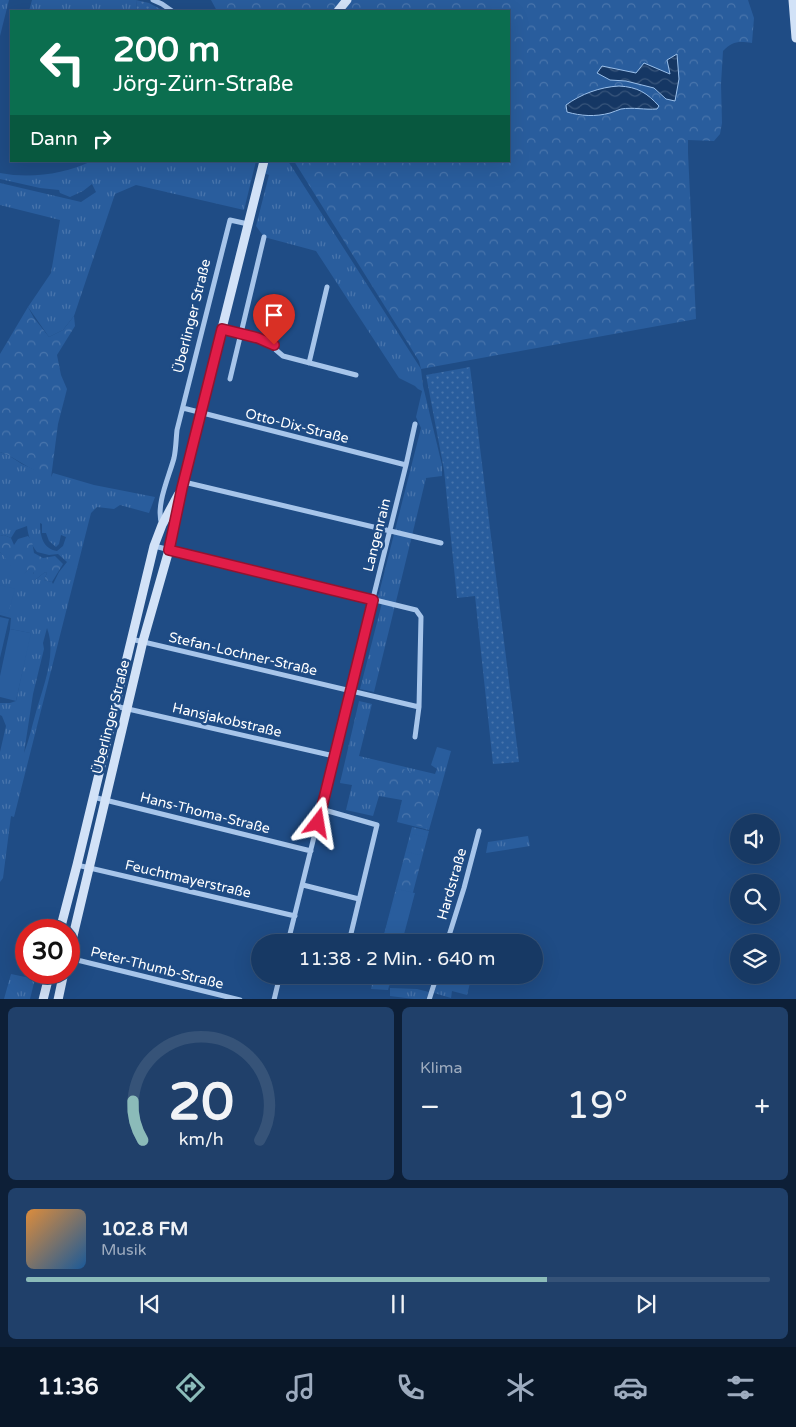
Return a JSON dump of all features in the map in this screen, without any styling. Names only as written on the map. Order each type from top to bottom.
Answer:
[{"type":"street","points":[[153,0],[171,10]]},
{"type":"street","points":[[793,0],[796,38]]},
{"type":"street","name":"Überlinger Straße","points":[[77,919],[143,641],[169,550],[183,485],[264,162]]},
{"type":"street","name":"Überlinger Straße","points":[[162,525],[160,509],[174,458],[177,430],[230,220],[248,224]]},
{"type":"street","points":[[230,379],[264,238]]},
{"type":"street","points":[[309,363],[327,287]]},
{"type":"street","points":[[222,329],[258,338],[274,345],[276,350],[283,356],[356,375]]},
{"type":"street","name":"Otto-Dix-Straße","points":[[183,408],[406,465]]},
{"type":"street","name":"Langenrain","points":[[290,934],[415,424]]},
{"type":"street","points":[[183,485],[441,543]]},
{"type":"street","name":"Überlinger Straße","points":[[63,919],[154,546],[162,525],[183,485]]},
{"type":"street","points":[[154,546],[416,610],[422,617],[419,707],[415,737]]},
{"type":"street","name":"Stefan-Lochner-Straße","points":[[131,638],[419,707]]},
{"type":"street","name":"Hansjakobstraße","points":[[115,706],[334,756]]},
{"type":"street","name":"Hans-Thoma-Straße","points":[[93,797],[311,851]]},
{"type":"street","points":[[321,809],[376,825],[351,934]]},
{"type":"street","name":"Hardstraße","points":[[450,934],[464,888],[478,831]]},
{"type":"street","name":"Feuchtmayerstraße","points":[[77,865],[295,916]]},
{"type":"street","points":[[302,884],[359,899]]},
{"type":"street","name":"Peter-Thumb-Straße","points":[[80,961],[236,999]]},
{"type":"street","points":[[43,999],[47,984]]},
{"type":"street","points":[[58,999],[61,984]]},
{"type":"street","points":[[274,999],[278,984]]},
{"type":"street","points":[[429,999],[434,984]]},
{"type":"green space","points":[[0,0],[9,0],[0,36]]},
{"type":"green space","points":[[32,0],[136,0],[137,10],[29,10]]},
{"type":"green space","points":[[136,0],[149,3],[162,10],[137,10]]},
{"type":"green space","points":[[211,0],[748,0],[754,18],[752,43],[736,42],[723,51],[721,84],[722,123],[720,134],[714,141],[688,140],[696,319],[421,369],[419,361],[295,162],[510,162],[510,10],[216,10]],"holes":[[[602,66],[636,73],[671,74],[665,99],[654,88],[625,81],[610,80]],[[571,101],[657,109],[620,109],[610,113],[581,116],[567,112]]]},
{"type":"green space","points":[[89,162],[256,162],[244,210],[136,185],[115,194],[74,316],[63,330],[49,337],[28,307],[51,273],[60,220],[0,205],[0,183],[81,202],[96,192],[92,184],[70,197],[60,193],[59,190],[40,188],[0,179],[0,173],[12,175],[47,174]]},
{"type":"green space","points":[[268,162],[289,162],[421,369],[423,386],[442,465],[442,476],[426,478],[374,692],[360,689],[382,603],[377,601],[421,428],[416,417],[422,391],[399,378],[316,251],[264,237],[256,226],[269,175],[264,173]]},
{"type":"green space","points":[[28,307],[49,337],[63,330],[74,316],[75,326],[57,355],[61,375],[67,389],[58,424],[51,478],[0,452],[0,354]]},
{"type":"green space","points":[[470,367],[519,762],[493,764],[475,596],[457,598],[444,470],[426,375]]},
{"type":"green space","points":[[0,452],[51,477],[53,473],[94,485],[155,497],[149,513],[120,505],[114,509],[97,507],[91,513],[14,817],[11,816],[3,878],[0,882],[0,752],[6,726],[0,715],[0,703],[16,701],[30,633],[10,629],[11,618],[0,615],[0,552],[6,557],[11,566],[24,574],[29,569],[33,571],[35,580],[45,572],[47,573],[44,580],[53,584],[67,562],[58,554],[49,555],[37,552],[30,540],[27,526],[16,530],[11,538],[4,535],[0,536]],"holes":[[[40,523],[42,524],[42,533],[46,533],[49,541],[56,547],[59,544],[61,535],[66,537],[63,546],[57,551],[45,545],[41,533]],[[47,628],[50,638],[48,670],[24,753],[33,694]]]},
{"type":"green space","points":[[4,535],[11,538],[14,545],[18,539],[28,536],[32,541],[34,553],[43,558],[55,556],[63,564],[52,582],[44,580],[47,573],[45,572],[35,580],[30,579],[34,573],[29,569],[22,577],[18,575],[0,552],[0,536]]},
{"type":"green space","points":[[0,585],[15,589],[8,614],[0,612]]},
{"type":"green space","points":[[0,617],[9,619],[0,658]]},
{"type":"green space","points":[[10,629],[31,633],[16,701],[0,697],[0,676]]},
{"type":"green space","points":[[359,701],[372,704],[359,756],[435,774],[437,769],[431,765],[437,747],[451,751],[429,830],[397,822],[402,800],[379,796],[373,816],[346,810],[352,785],[340,783]]},
{"type":"green space","points":[[376,763],[403,769],[418,775],[426,780],[438,794],[424,827],[400,821],[404,799],[369,790]]},
{"type":"green space","points":[[412,827],[429,831],[402,934],[384,934]]},
{"type":"green space","points":[[412,834],[425,837],[420,855],[407,852]]},
{"type":"green space","points":[[528,836],[530,846],[486,853],[488,842]]},
{"type":"green space","points":[[397,889],[415,893],[404,934],[384,934]]},
{"type":"green space","points":[[11,974],[15,975],[15,984],[34,984],[30,999],[4,999]]},
{"type":"green space","points":[[372,984],[390,984],[388,990],[371,989]]},
{"type":"green space","points":[[436,984],[470,984],[467,995],[452,991],[451,998],[434,993]]},
{"type":"green space","points":[[390,988],[417,989],[429,992],[426,999],[414,999],[390,996]]},
{"type":"water","points":[[677,54],[679,79],[675,101],[666,99],[654,88],[626,81],[610,80],[597,73],[602,66],[636,73],[644,63],[670,74],[667,60]]},
{"type":"water","points":[[619,86],[642,91],[659,106],[657,109],[626,108],[611,113],[593,115],[567,112],[566,105],[578,98],[591,92]]},
{"type":"route","points":[[274,345],[258,338],[222,329],[182,488],[169,550],[373,600],[318,823]]}]
